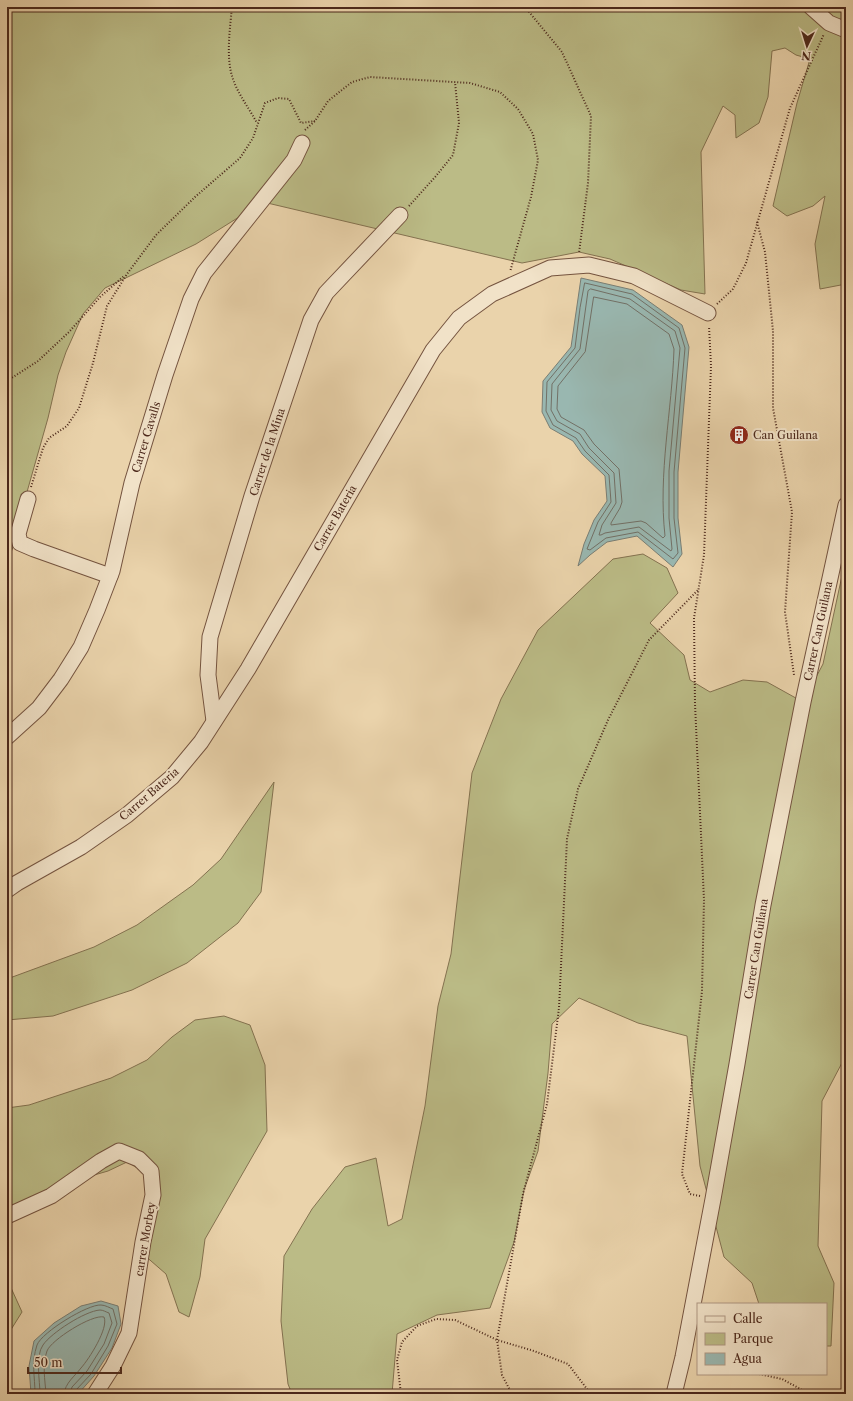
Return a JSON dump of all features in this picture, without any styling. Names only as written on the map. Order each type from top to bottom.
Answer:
[{"type":"street","points":[[811,7],[829,23],[846,30]]},
{"type":"street","name":"Carrer Cavalls","points":[[7,737],[39,708],[61,679],[81,647],[110,576],[132,483],[165,375],[191,299],[204,273],[294,160],[302,143]]},
{"type":"street","name":"Carrer de la Mina","points":[[214,722],[208,675],[210,637],[252,496],[311,320],[326,293],[400,215]]},
{"type":"street","name":"Carrer Bateria","points":[[7,890],[81,847],[127,815],[172,777],[201,742],[248,669],[432,350],[459,318],[492,294],[550,268],[589,265],[634,276],[708,313]]},
{"type":"street","points":[[28,499],[18,534],[20,543],[110,576]]},
{"type":"street","name":"Carrer Can Guilana","points":[[674,1394],[683,1357],[737,1064],[763,904],[803,702],[846,505]]},
{"type":"street","name":"carrer Morbey","points":[[7,1216],[51,1196],[101,1161],[119,1152],[140,1159],[150,1171],[153,1195],[143,1242],[129,1333],[113,1366],[95,1394]]},
{"type":"path","points":[[232,7],[229,30],[232,75],[237,88],[258,123]]},
{"type":"path","points":[[525,7],[562,52],[591,116],[588,183],[577,266]]},
{"type":"path","points":[[712,1199],[690,1194],[682,1174],[702,991],[704,900],[695,704],[694,618],[704,555],[711,366],[708,313],[733,289],[746,263],[790,108],[829,23]]},
{"type":"path","points":[[302,143],[305,128],[315,121],[328,101],[352,82],[370,77],[470,83],[500,92],[518,109],[533,134],[538,160],[531,197],[510,272],[512,286]]},
{"type":"path","points":[[400,215],[453,155],[459,123],[455,82]]},
{"type":"path","points":[[28,499],[43,448],[49,438],[67,426],[79,408],[93,363],[107,306],[127,274],[156,235],[195,197],[240,158],[254,138],[265,103],[278,98],[289,100],[301,123],[315,121]]},
{"type":"path","points":[[758,221],[765,252],[773,331],[773,408],[792,512],[784,612],[795,680]]},
{"type":"path","points":[[7,382],[38,361],[69,332],[100,297],[127,274]]},
{"type":"path","points":[[512,1394],[502,1375],[497,1340],[523,1194],[548,1104],[559,1008],[567,839],[578,789],[608,720],[649,640],[698,589]]},
{"type":"path","points":[[401,1394],[397,1360],[402,1342],[417,1326],[436,1319],[455,1320],[497,1340],[534,1350],[568,1364],[587,1389],[588,1394]]},
{"type":"path","points":[[764,1375],[782,1379],[804,1391],[806,1394]]},
{"type":"green space","points":[[7,7],[846,7],[846,284],[820,289],[815,244],[825,196],[813,206],[787,216],[773,206],[797,103],[810,59],[796,55],[785,48],[772,51],[768,97],[759,123],[736,138],[735,115],[723,106],[701,152],[705,294],[681,290],[610,259],[579,252],[522,263],[263,202],[196,244],[105,288],[83,314],[66,352],[58,375],[48,418],[13,547],[7,563]]},
{"type":"green space","points":[[643,554],[667,568],[678,593],[650,623],[684,655],[690,680],[710,692],[743,680],[767,682],[803,702],[823,664],[846,557],[846,1044],[844,1059],[822,1101],[818,1246],[834,1283],[831,1346],[827,1346],[827,1303],[759,1303],[752,1283],[724,1257],[700,1166],[687,1036],[638,1023],[579,998],[552,1024],[548,1073],[538,1151],[524,1190],[514,1242],[490,1308],[437,1315],[397,1334],[392,1394],[292,1394],[288,1384],[281,1321],[284,1256],[312,1209],[345,1167],[376,1158],[388,1226],[402,1219],[425,1106],[438,1006],[451,954],[472,773],[501,699],[538,630],[613,559]]},
{"type":"green space","points":[[274,782],[261,892],[238,923],[187,963],[132,990],[53,1016],[7,1020],[7,979],[94,947],[137,925],[193,885],[221,859]]},
{"type":"green space","points":[[224,1016],[250,1025],[265,1065],[267,1131],[205,1239],[200,1277],[189,1317],[179,1312],[166,1274],[143,1254],[153,1196],[146,1173],[127,1162],[108,1171],[70,1182],[7,1211],[7,1108],[29,1105],[111,1078],[147,1060],[172,1037],[195,1020]]},
{"type":"green space","points":[[7,1279],[22,1312],[7,1336]]},
{"type":"water","points":[[581,278],[633,290],[682,325],[689,347],[678,472],[678,518],[682,554],[673,567],[637,536],[607,542],[578,566],[584,544],[594,520],[607,501],[605,476],[582,454],[573,441],[550,428],[542,412],[543,381],[571,347]]},
{"type":"water","points":[[101,1301],[118,1306],[121,1324],[112,1348],[94,1376],[78,1394],[31,1394],[29,1366],[34,1341],[54,1323],[81,1306]]},
{"type":"place","name":"Can Guilana","points":[[739,435]]}]
